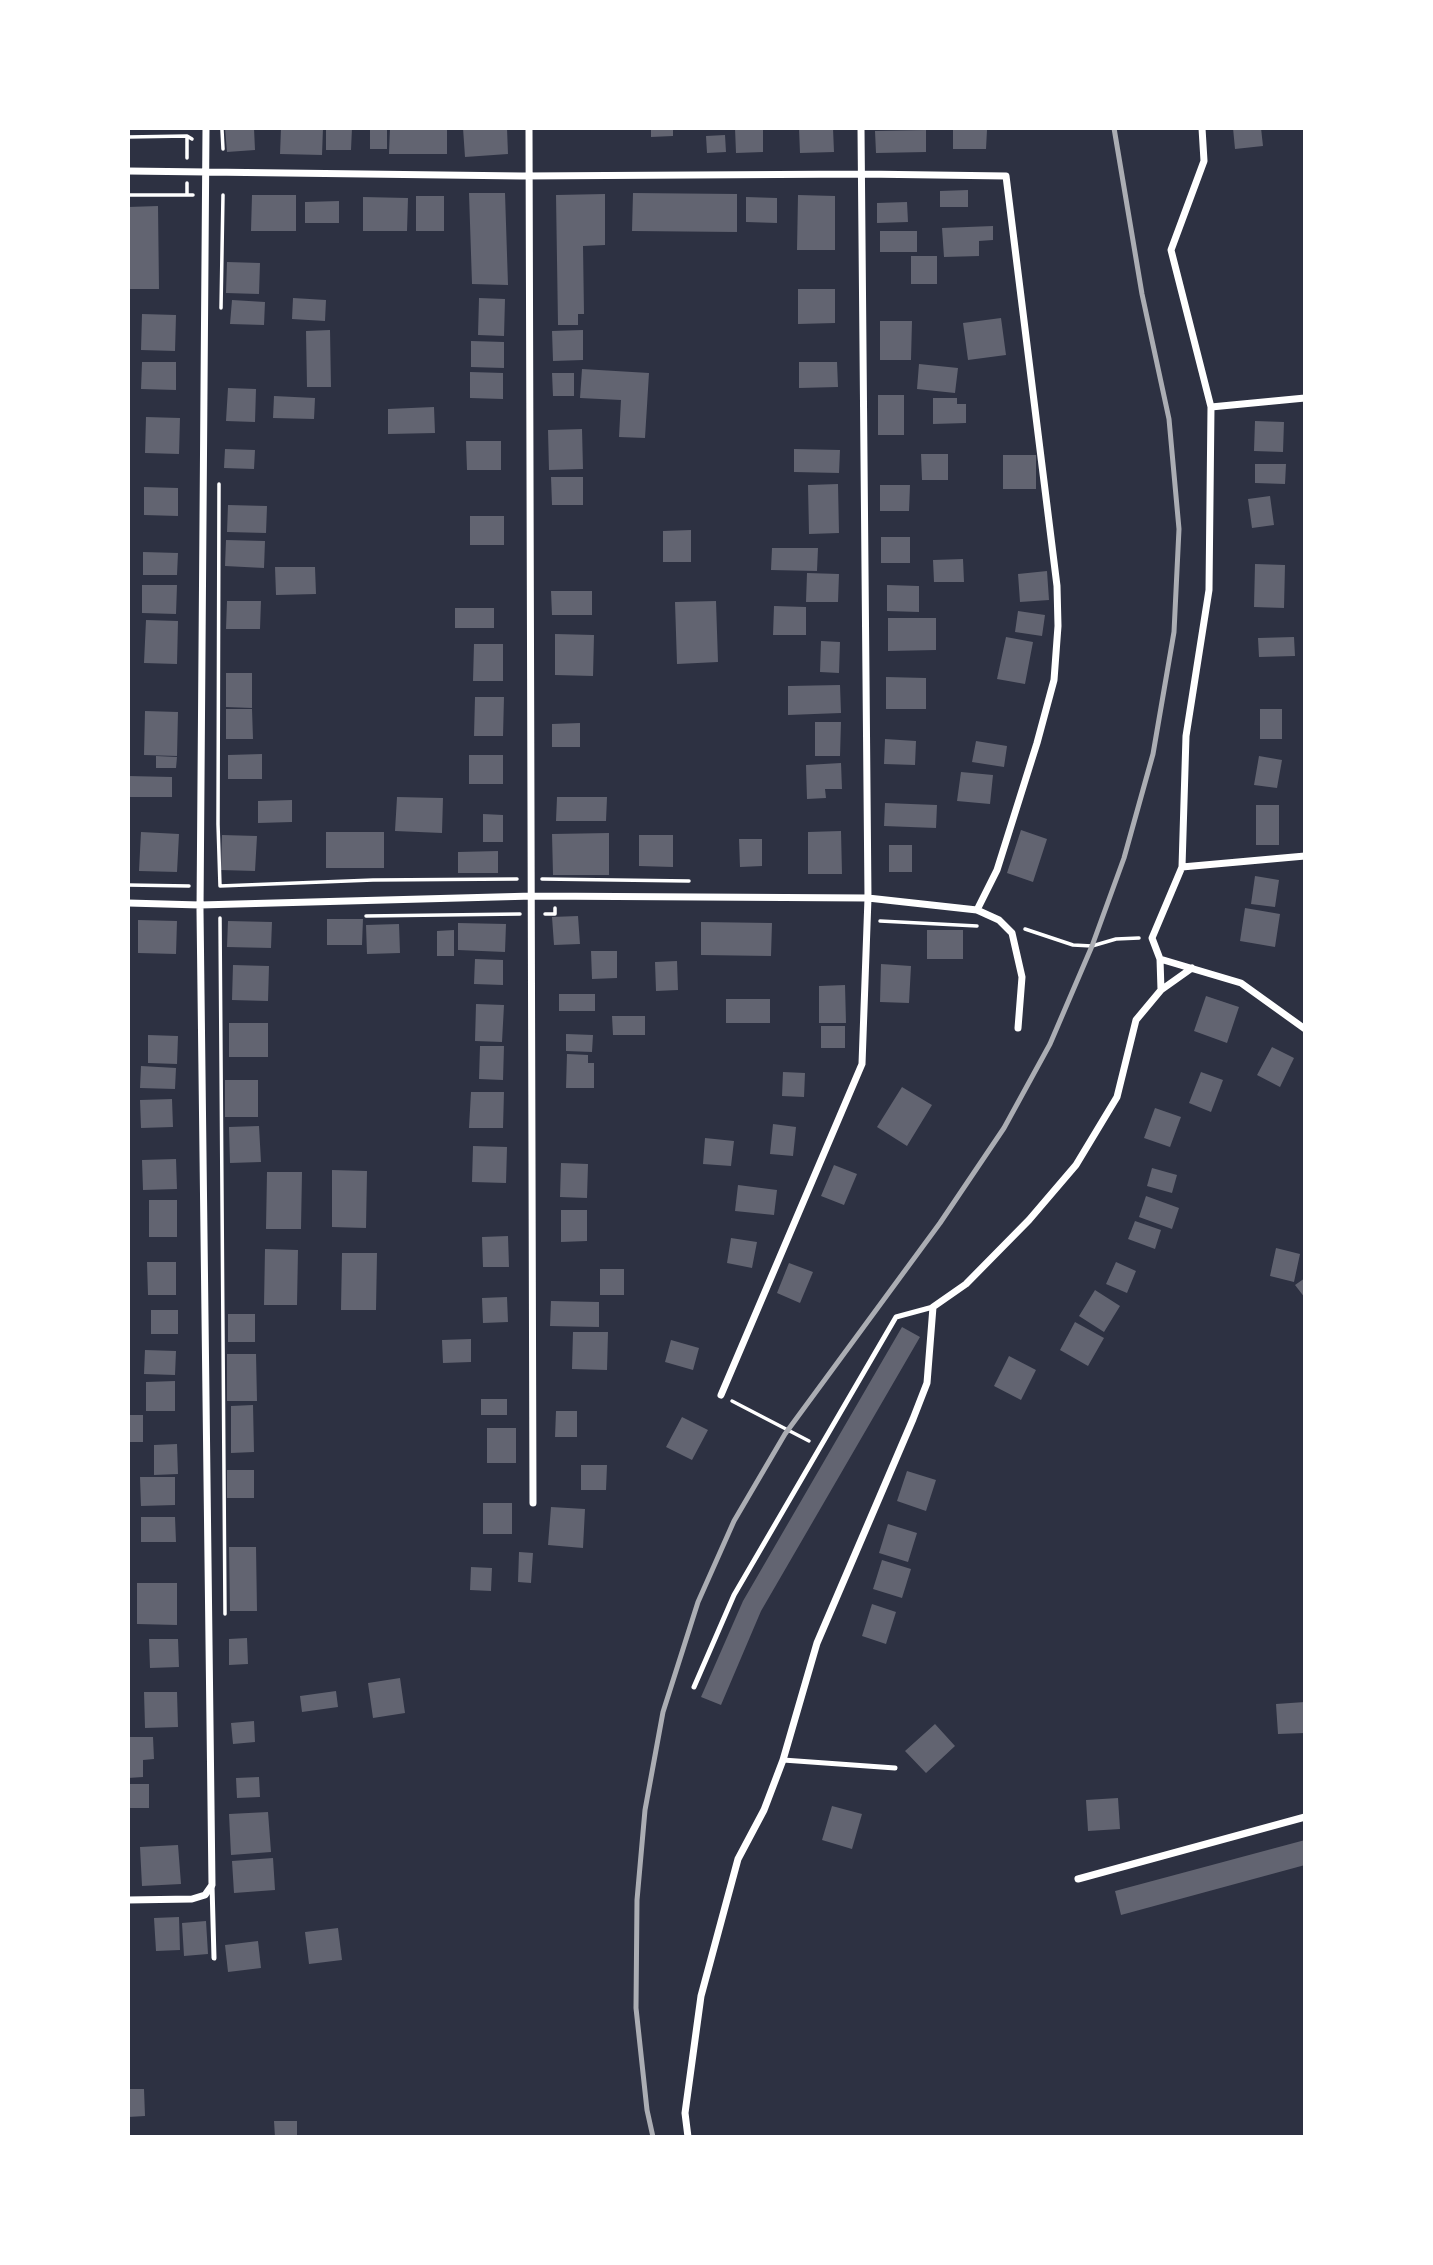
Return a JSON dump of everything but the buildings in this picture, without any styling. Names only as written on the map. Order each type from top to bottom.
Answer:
[{"type":"street","points":[[128,1900],[192,1899],[205,1895],[212,1885],[200,905],[205,128]]},
{"type":"street","points":[[529,128],[533,1503]]},
{"type":"street","points":[[721,1395],[862,1064],[868,898],[862,128]]},
{"type":"street","points":[[1161,990],[1160,959],[1152,938],[1182,867],[1186,736],[1209,590],[1211,407],[1171,250],[1204,161],[1202,128]]},
{"type":"street","points":[[128,171],[530,176],[863,174],[1006,177],[1055,572],[1058,626],[1054,680],[1037,743],[997,870],[977,910]]},
{"type":"street","points":[[1211,407],[1305,398]]},
{"type":"street","points":[[1182,867],[1305,856]]},
{"type":"street","points":[[128,903],[200,905],[533,896],[868,898],[977,910],[999,920],[1012,933],[1022,978],[1018,1028]]},
{"type":"street","points":[[1160,959],[1241,983],[1305,1029]]},
{"type":"street","points":[[688,2137],[685,2113],[702,1996],[738,1859],[764,1810],[783,1760],[817,1643],[927,1383],[933,1307],[966,1284],[1029,1220],[1076,1165],[1117,1097],[1136,1020],[1161,990],[1192,968]]},
{"type":"street","points":[[1078,1879],[1305,1817]]},
{"type":"lane","points":[[694,1687],[734,1595],[897,1317],[933,1307]]},
{"type":"lane","points":[[783,1760],[895,1768]]},
{"type":"lane","points":[[212,1885],[214,1958]]},
{"type":"path","points":[[222,128],[222,149]]},
{"type":"path","points":[[128,137],[187,136]]},
{"type":"path","points":[[128,195],[187,195]]},
{"type":"path","points":[[220,312],[223,195]]},
{"type":"path","points":[[219,477],[220,886]]},
{"type":"path","points":[[128,885],[187,886]]},
{"type":"path","points":[[225,1623],[220,910],[227,918]]},
{"type":"path","points":[[359,916],[555,914]]},
{"type":"path","points":[[721,1395],[821,1447]]},
{"type":"railway","points":[[653,2137],[647,2110],[636,2008],[637,1900],[645,1810],[663,1712],[698,1602],[734,1521],[785,1434],[940,1223],[1004,1128],[1050,1044],[1092,946],[1124,858],[1153,754],[1174,632],[1179,529],[1169,419],[1142,294],[1114,128]]}]
